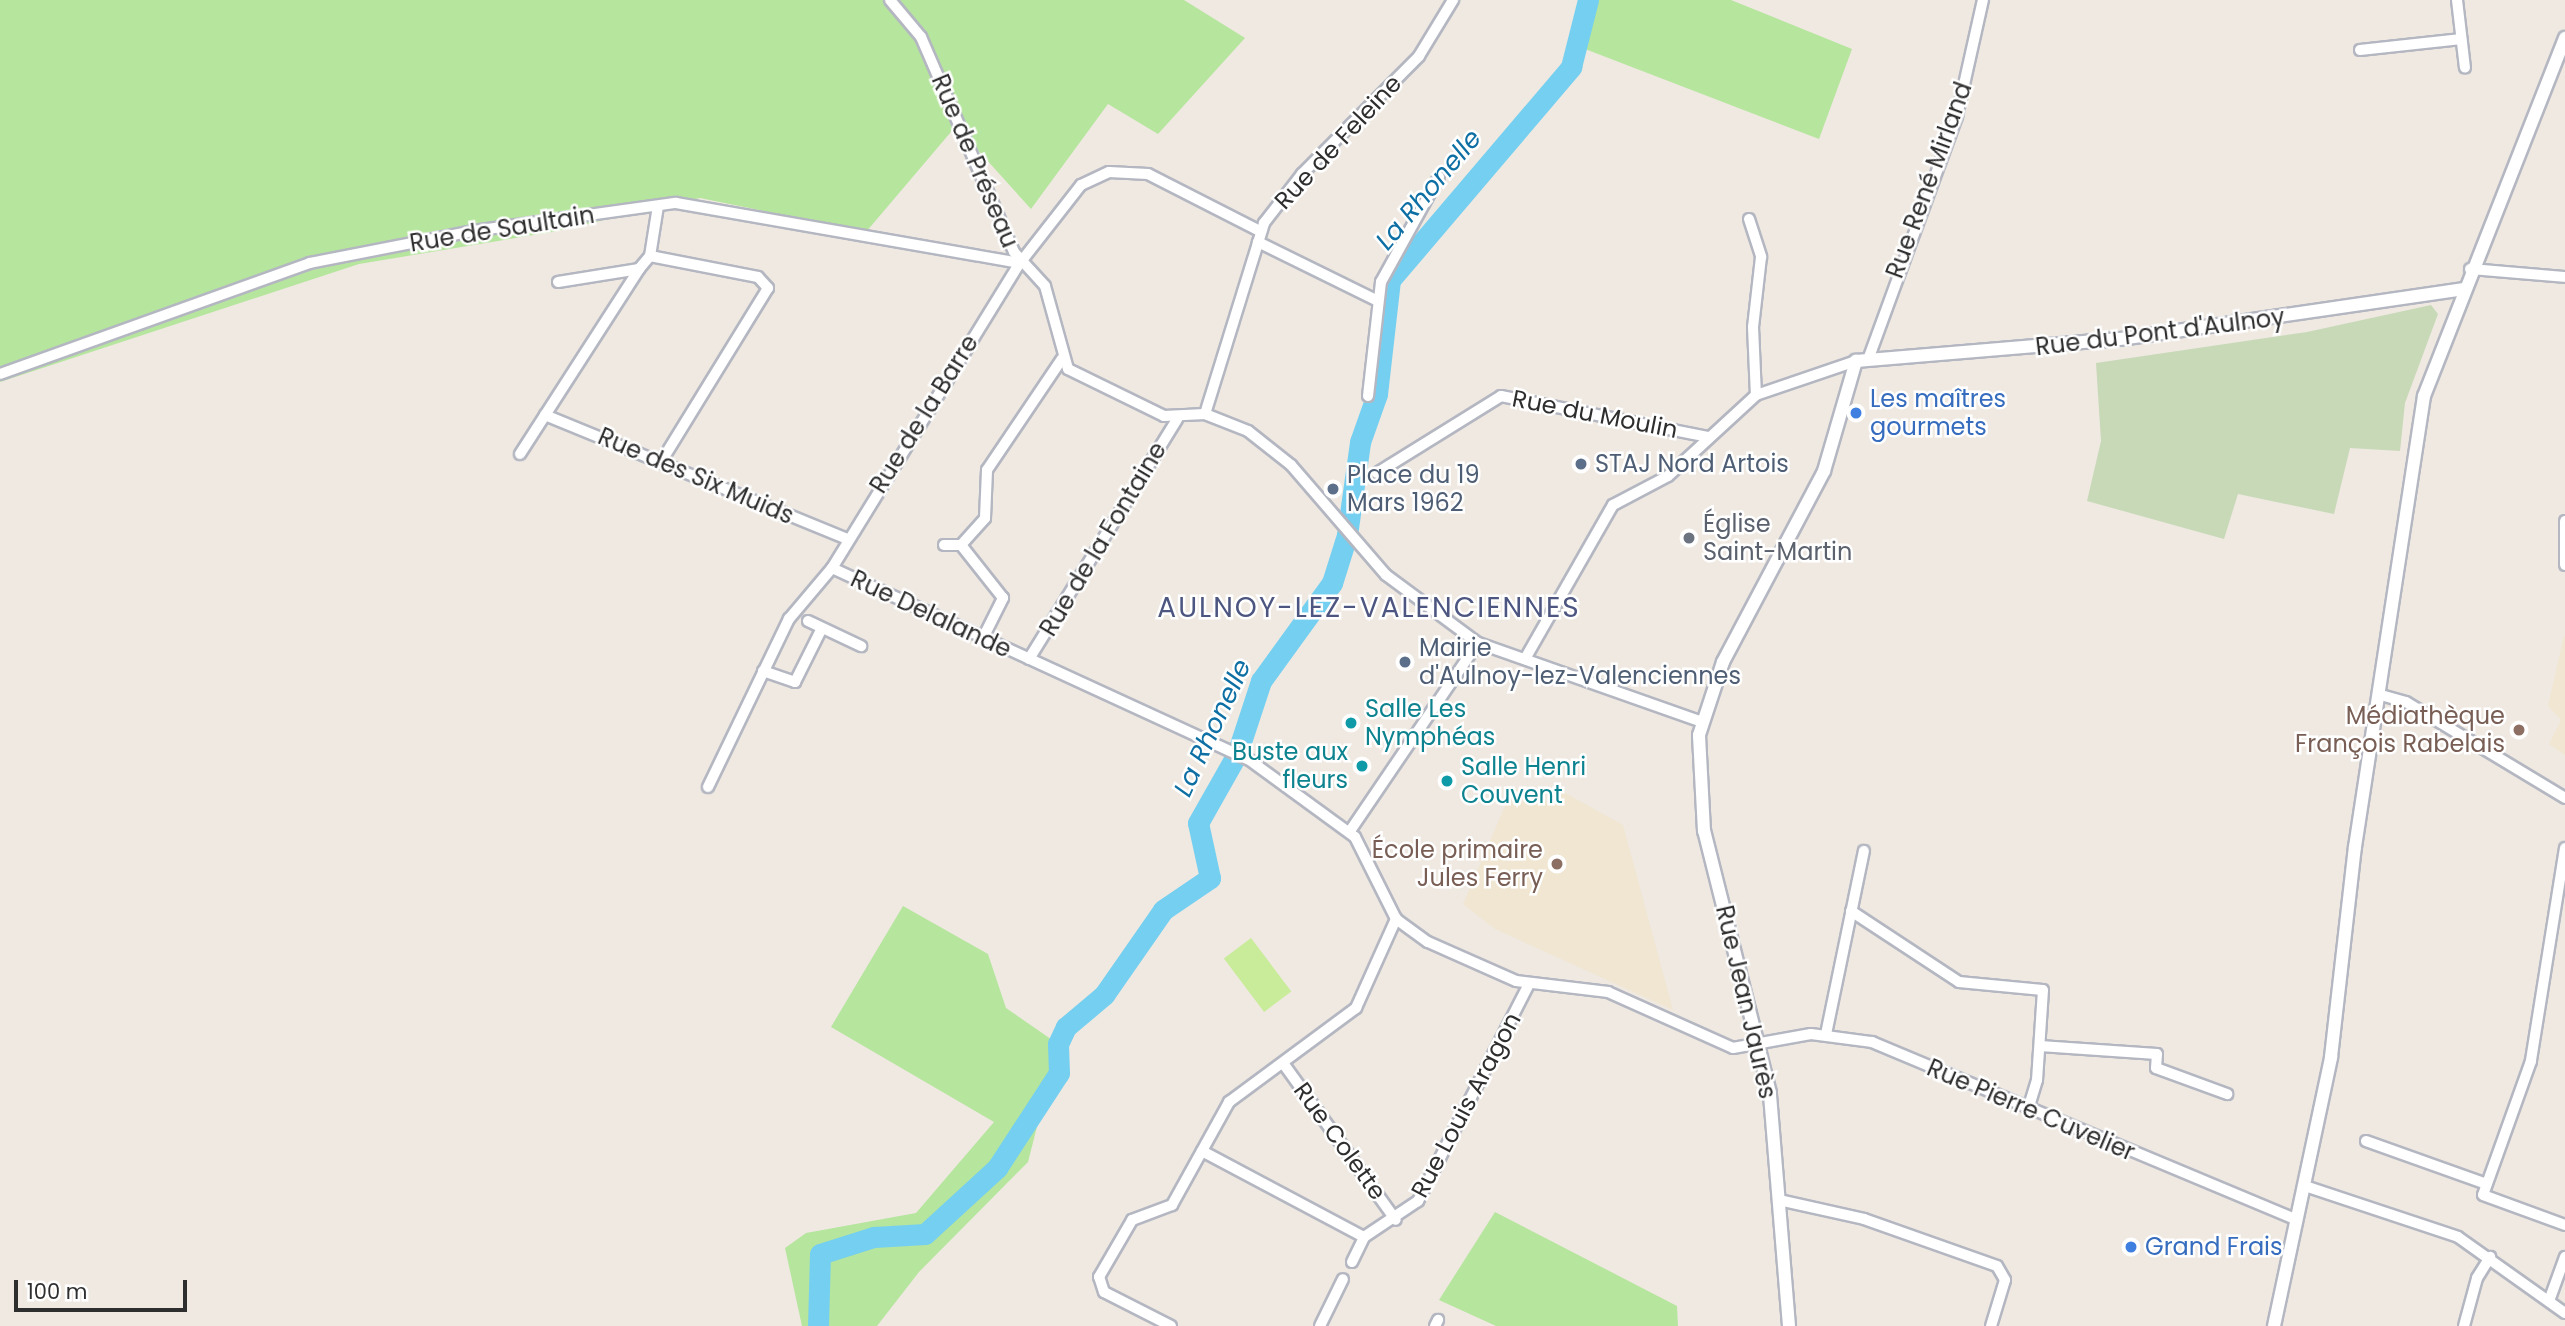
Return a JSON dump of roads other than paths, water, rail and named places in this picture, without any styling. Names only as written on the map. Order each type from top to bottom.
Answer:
[{"type":"street","name":"Rue de Préseau","points":[[890,0],[921,37],[1020,262],[1048,293],[1062,359]]},
{"type":"street","name":"Rue de Feleine","points":[[1205,414],[1259,236],[1302,174],[1419,56],[1445,23],[1453,0]]},
{"type":"street","name":"Rue René Mirland","points":[[1700,721],[1749,610],[1824,471],[1863,359],[1957,116],[1983,0]]},
{"type":"street","points":[[2457,0],[2465,68]]},
{"type":"street","points":[[2274,1326],[2331,1058],[2355,847],[2381,695],[2424,396],[2470,270],[2565,38]]},
{"type":"street","points":[[2360,50],[2461,39]]},
{"type":"street","points":[[1020,262],[1077,189],[1109,172],[1155,177],[1376,300]]},
{"type":"street","points":[[1368,396],[1376,300],[1400,243],[1439,177]]},
{"type":"street","name":"Rue de Saultain","points":[[0,374],[310,263],[658,206],[721,206],[1020,262]]},
{"type":"street","points":[[520,454],[650,256],[658,206]]},
{"type":"street","points":[[1748,219],[1762,257],[1753,327],[1756,395]]},
{"type":"street","points":[[650,256],[767,284],[765,300],[662,460]]},
{"type":"street","name":"Rue de la Barre","points":[[708,787],[794,613],[832,568],[847,539],[1020,262]]},
{"type":"street","points":[[558,282],[639,269]]},
{"type":"street","points":[[2470,270],[2565,277]]},
{"type":"street","name":"Rue du Pont d'Aulnoy","points":[[1863,359],[2128,338],[2463,289]]},
{"type":"street","points":[[961,545],[986,513],[987,470],[1062,359],[1071,372],[1177,419],[1205,414],[1234,423],[1276,452],[1356,542],[1408,595],[1478,643],[1700,721]]},
{"type":"street","points":[[1525,659],[1610,508],[1668,477],[1756,395],[1863,359]]},
{"type":"street","name":"Rue du Moulin","points":[[1377,473],[1498,396],[1616,416],[1709,437]]},
{"type":"street","name":"Rue des Six Muids","points":[[545,415],[662,460],[847,539]]},
{"type":"street","name":"Rue de la Fontaine","points":[[1029,659],[1177,419]]},
{"type":"street","points":[[2565,521],[2565,565]]},
{"type":"street","points":[[944,545],[961,545]]},
{"type":"street","points":[[961,545],[1003,598],[983,638]]},
{"type":"street","name":"Rue Delalande","points":[[832,568],[1224,746],[1248,759],[1350,831]]},
{"type":"street","points":[[808,621],[861,646]]},
{"type":"street","points":[[763,671],[795,682],[822,628]]},
{"type":"street","points":[[1171,1326],[1104,1292],[1098,1280],[1132,1220],[1172,1205],[1228,1102],[1360,1003],[1396,919],[1350,831],[1478,643]]},
{"type":"street","points":[[2381,695],[2406,702],[2565,798]]},
{"type":"street","name":"Rue Jean Jaurès","points":[[1700,721],[1702,820],[1759,1044],[1779,1200],[1789,1326]]},
{"type":"street","points":[[2565,848],[2531,1061],[2483,1195],[2565,1225]]},
{"type":"street","points":[[1826,1034],[1864,850]]},
{"type":"street","points":[[1851,911],[1959,982],[2043,990],[2040,1046],[2028,1109]]},
{"type":"street","name":"Rue Pierre Cuvelier","points":[[1396,919],[1428,942],[1529,984],[1603,990],[1727,1046],[1826,1034],[1881,1045],[2028,1109],[2296,1219]]},
{"type":"street","name":"Rue Louis Aragon","points":[[1364,1237],[1396,1220],[1420,1198],[1529,984]]},
{"type":"street","points":[[2040,1046],[2157,1054],[2156,1068],[2227,1094]]},
{"type":"street","name":"Rue Colette","points":[[1283,1063],[1396,1220]]},
{"type":"street","points":[[2366,1141],[2487,1184]]},
{"type":"street","points":[[1202,1151],[1364,1237],[1352,1262]]},
{"type":"street","points":[[2305,1186],[2440,1229],[2490,1257],[2565,1313]]},
{"type":"street","points":[[1779,1200],[1864,1219],[1997,1266],[2005,1280],[1991,1326]]},
{"type":"street","points":[[2464,1326],[2477,1278],[2490,1257]]},
{"type":"street","points":[[2549,1301],[2565,1257]]},
{"type":"street","points":[[1320,1326],[1343,1279]]},
{"type":"waterway","name":"La Rhonelle","points":[[818,1326],[820,1254],[874,1237],[925,1234],[997,1168],[1059,1073],[1058,1044],[1066,1027],[1104,995],[1163,910],[1210,878],[1198,823],[1237,754],[1261,681],[1332,583],[1347,535],[1360,442],[1377,394],[1390,280],[1571,67],[1588,0]]},
{"type":"place","name":"Les maîtres gourmets","points":[[1856,413]]},
{"type":"place","name":"STAJ Nord Artois","points":[[1581,464]]},
{"type":"place","name":"Place du 19 Mars 1962","points":[[1333,489]]},
{"type":"place","name":"Église Saint-Martin","points":[[1689,538]]},
{"type":"place","name":"Mairie d'Aulnoy-lez-Valenciennes","points":[[1405,662]]},
{"type":"place","name":"Salle Les Nymphéas","points":[[1351,723]]},
{"type":"place","name":"Médiathèque François Rabelais","points":[[2519,730]]},
{"type":"place","name":"Buste aux fleurs","points":[[1362,766]]},
{"type":"place","name":"Salle Henri Couvent","points":[[1447,781]]},
{"type":"place","name":"École primaire Jules Ferry","points":[[1557,864]]},
{"type":"place","name":"Grand Frais","points":[[2131,1247]]},
{"type":"district","name":"AULNOY-LEZ-VALENCIENNES","points":[[1369,608]]}]
